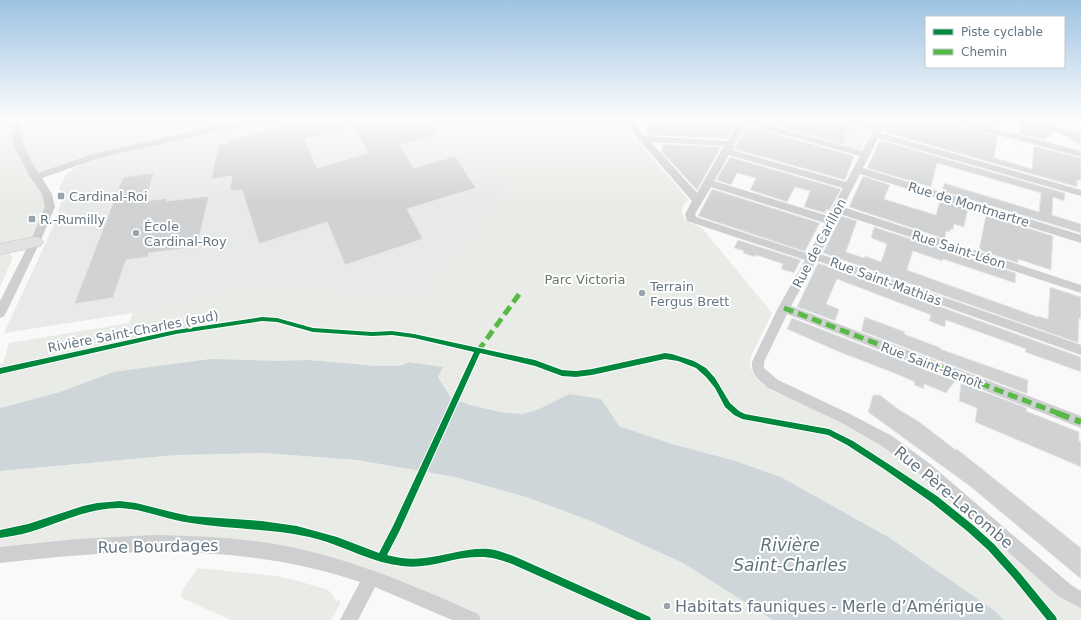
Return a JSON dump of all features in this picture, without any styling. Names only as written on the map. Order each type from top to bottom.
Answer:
[{"type":"highway","points":[[0,242],[15,240],[35,242]]},
{"type":"highway","points":[[0,249],[35,242]]},
{"type":"street","points":[[0,313],[35,242],[50,207],[47,194],[35,177],[20,147]]},
{"type":"street","points":[[35,177],[96,156],[135,147]]},
{"type":"street","points":[[650,147],[697,200],[709,183],[728,147],[850,186]]},
{"type":"street","points":[[838,147],[865,155]]},
{"type":"street","name":"Rue de Carillon","points":[[758,370],[758,362],[784,308],[838,209],[869,147]]},
{"type":"street","points":[[941,147],[1081,193]]},
{"type":"street","points":[[1054,147],[1081,154]]},
{"type":"street","name":"Rue de Montmartre","points":[[858,170],[1081,239]]},
{"type":"street","points":[[709,183],[831,221]]},
{"type":"street","name":"Rue Saint-Mathias","points":[[697,200],[689,217],[695,222],[802,256],[822,258],[1081,350]]},
{"type":"street","name":"Rue Saint-Léon","points":[[838,209],[1081,289]]},
{"type":"street","name":"Rue Saint-Benoît","points":[[784,308],[1081,422]]},
{"type":"street","name":"Rue Père-Lacombe","points":[[758,370],[773,384],[847,419],[886,441],[912,459],[1064,590],[1081,600]]},
{"type":"street","name":"Rue Bourdages","points":[[0,555],[47,550],[160,543],[220,544],[308,559],[397,587],[472,620]]},
{"type":"street","points":[[350,620],[370,578]]},
{"type":"shaded area","points":[[135,147],[474,147],[507,189],[494,208],[436,279],[426,294],[263,290],[226,291],[133,313],[4,333],[53,227],[62,200],[59,187],[68,172],[96,156]]},
{"type":"shaded area","points":[[848,147],[862,147],[860,150]]},
{"type":"green space","points":[[0,147],[134,147],[36,177],[50,207],[35,242],[0,249]]},
{"type":"green space","name":"Parc Victoria","points":[[474,147],[643,147],[688,199],[682,210],[686,221],[702,228],[772,313],[751,356],[750,367],[757,380],[772,391],[850,424],[889,448],[1081,604],[1081,620],[1004,620],[995,611],[890,538],[781,477],[732,460],[672,444],[619,426],[611,416],[569,394],[539,409],[523,414],[501,412],[470,405],[451,398],[438,377],[443,367],[409,362],[400,366],[378,366],[309,360],[113,372],[60,392],[0,408],[0,364],[3,363],[9,343],[129,323],[133,313],[226,291],[263,290],[425,294],[445,267],[488,216],[507,189]]},
{"type":"green space","points":[[0,253],[8,253],[13,257],[0,287]]},
{"type":"green space","points":[[263,453],[357,460],[455,477],[526,497],[591,521],[683,563],[773,620],[472,620],[397,587],[220,544],[0,555],[0,471],[177,455]]},
{"type":"green space","points":[[198,568],[276,576],[298,581],[328,590],[333,595],[335,601],[340,600],[340,604],[331,620],[231,620],[182,598],[181,596],[183,589]]},
{"type":"water","name":"Rivière Saint-Charles","points":[[211,359],[278,361],[309,360],[378,366],[400,366],[409,362],[443,367],[438,377],[451,398],[470,405],[501,412],[523,414],[539,409],[569,394],[601,399],[619,426],[672,444],[732,460],[781,477],[890,538],[995,611],[1004,620],[773,620],[683,563],[591,521],[526,497],[455,477],[357,460],[263,453],[177,455],[0,471],[0,408],[60,392],[113,372]]},
{"type":"building","points":[[218,147],[308,147],[317,168],[368,153],[365,147],[401,147],[414,168],[455,156],[476,188],[407,209],[423,239],[345,265],[327,222],[259,244],[242,190],[235,191],[230,189],[232,176],[211,179]]},
{"type":"building","points":[[662,147],[721,147],[697,190],[662,152]]},
{"type":"building","points":[[735,147],[822,147],[854,156],[845,180],[734,149]]},
{"type":"building","points":[[877,147],[904,147],[1065,193],[1064,201],[1053,197],[1052,215],[1081,224],[1081,233],[942,191],[944,183],[1039,212],[1041,193],[937,163],[931,187],[867,168]]},
{"type":"building","points":[[936,147],[996,147],[994,157],[1032,169],[1034,147],[1081,158],[1081,181],[1077,180],[1077,187]]},
{"type":"building","points":[[730,157],[841,189],[829,211],[827,209],[825,213],[804,207],[810,191],[795,187],[787,202],[750,190],[756,178],[737,173],[731,185],[716,180]]},
{"type":"building","points":[[154,173],[145,201],[167,198],[166,201],[209,196],[197,247],[149,253],[148,257],[126,260],[113,298],[74,304],[123,177]]},
{"type":"building","points":[[863,176],[890,185],[884,199],[936,215],[940,200],[968,209],[964,227],[954,224],[953,230],[951,229],[949,232],[946,231],[945,239],[849,207]]},
{"type":"building","points":[[712,189],[820,223],[805,251],[803,251],[698,216]]},
{"type":"building","points":[[986,215],[1053,236],[1051,270],[1018,259],[1018,263],[979,250]]},
{"type":"building","points":[[841,216],[857,221],[846,252],[864,258],[865,256],[881,262],[887,244],[871,238],[874,227],[1016,273],[1015,283],[943,259],[942,261],[913,251],[907,270],[1038,317],[1048,319],[1050,287],[1081,297],[1081,319],[1079,318],[1078,343],[823,253]]},
{"type":"building","points":[[738,240],[801,260],[794,273],[781,269],[783,264],[756,255],[755,257],[734,248]]},
{"type":"building","points":[[818,263],[1078,356],[1081,358],[1081,372],[1025,352],[1026,349],[946,320],[945,327],[929,321],[931,315],[837,279],[826,304],[839,309],[835,321],[797,307]]},
{"type":"building","points":[[865,317],[905,332],[904,334],[941,348],[940,349],[1028,380],[1027,394],[861,331]]},
{"type":"building","points":[[792,318],[955,381],[946,393],[924,384],[924,389],[914,385],[915,382],[787,329]]},
{"type":"building","points":[[961,383],[1027,408],[1026,411],[1079,432],[1079,441],[1081,442],[1081,467],[975,422],[977,408],[959,401]]},
{"type":"building","points":[[873,395],[880,395],[898,409],[918,421],[956,450],[957,449],[1081,548],[1081,579],[971,487],[868,412]]},
{"type":"marked path","points":[[478,351],[520,293]]},
{"type":"marked path","points":[[784,308],[1081,422]]},
{"type":"cycle path","name":"Rivière Saint-Charles (sud)","points":[[0,371],[176,332],[262,319],[277,320],[313,330],[372,334],[392,333],[414,336],[535,363],[562,373],[576,374],[592,372],[665,356],[678,358],[692,363],[704,370],[713,380],[728,405],[744,417],[829,432],[850,443],[934,499],[991,547],[1053,620]]},
{"type":"cycle path","points":[[381,558],[396,529],[478,351]]},
{"type":"cycle path","points":[[0,534],[28,528],[83,510],[111,505],[128,505],[190,520],[262,525],[297,530],[337,541],[364,552],[393,561],[423,563],[479,552],[490,553],[513,560],[647,620]]},
{"type":"place","name":"Cardinal-Roi","points":[[61,196]]},
{"type":"place","name":"R.-Rumilly","points":[[32,219]]},
{"type":"place","name":"École Cardinal-Roy","points":[[136,233]]},
{"type":"place","name":"Terrain Fergus Brett","points":[[642,293]]},
{"type":"place","name":"Habitats fauniques - Merle d’Amérique","points":[[667,606]]}]
